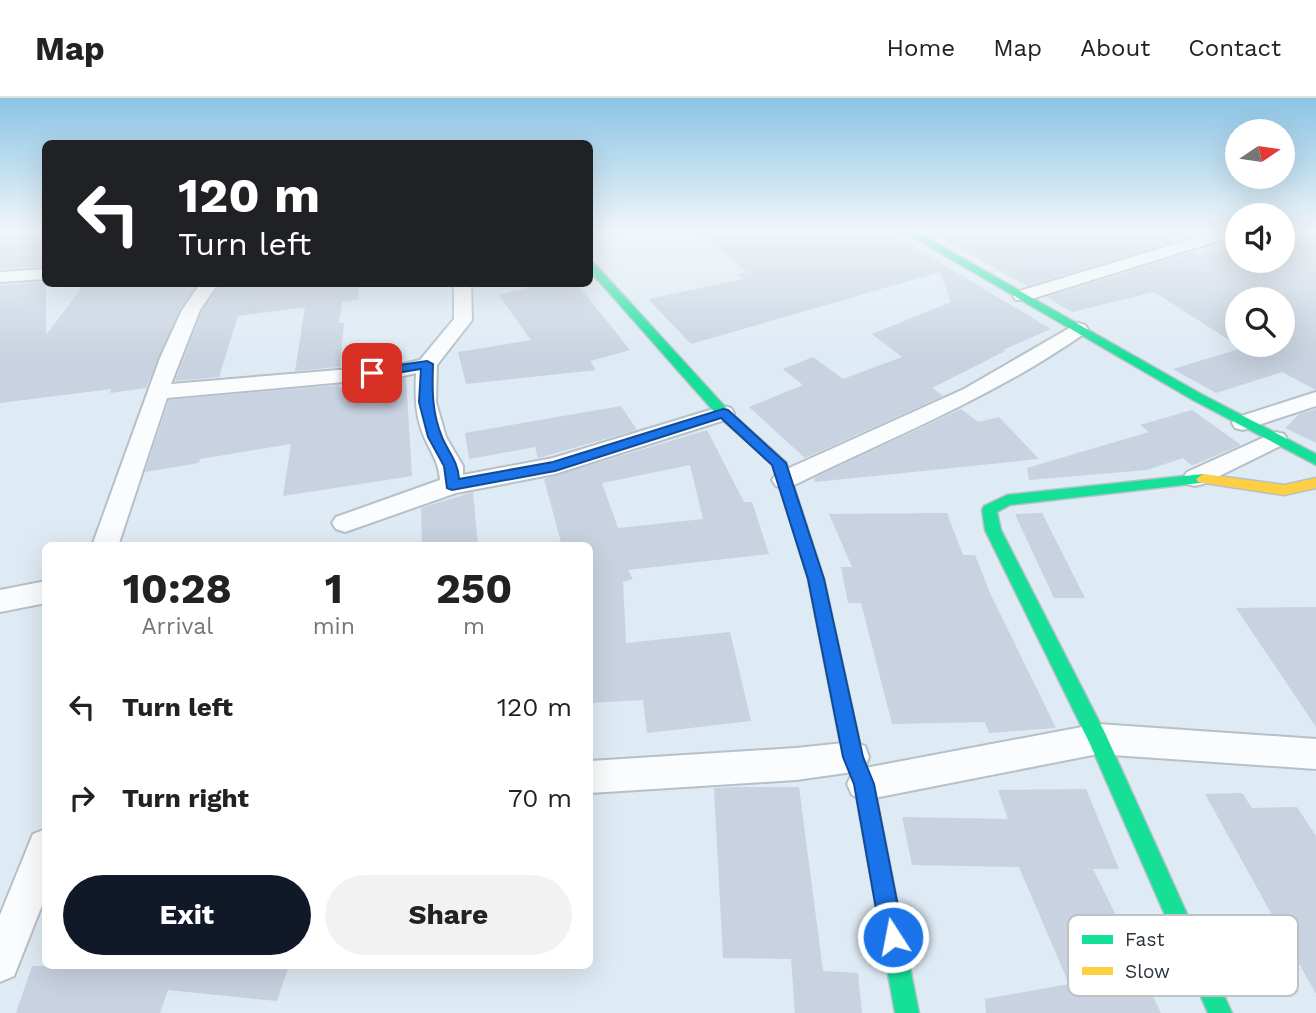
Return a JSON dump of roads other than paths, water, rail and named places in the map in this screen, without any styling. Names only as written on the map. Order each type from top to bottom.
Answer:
[{"type":"street","points":[[597,273],[723,413],[779,463],[816,579],[907,1013]]},
{"type":"street","points":[[981,273],[1243,422],[1316,460]]},
{"type":"street","points":[[1022,296],[1098,273]]},
{"type":"street","points":[[0,277],[42,274]]},
{"type":"street","points":[[106,542],[158,392],[191,310],[207,287]]},
{"type":"street","points":[[452,485],[451,466],[435,437],[425,402],[427,364],[463,320],[463,287]]},
{"type":"street","points":[[784,480],[836,454],[911,424],[972,395],[1031,364],[1078,329]]},
{"type":"street","points":[[158,392],[399,371],[427,364]]},
{"type":"street","points":[[1243,422],[1316,399]]},
{"type":"street","points":[[345,523],[452,485],[555,467],[723,413]]},
{"type":"street","points":[[1195,478],[1276,439]]},
{"type":"street","points":[[1176,915],[1098,740],[993,530],[989,510],[1007,500],[1195,478],[1284,490],[1316,483]]},
{"type":"street","points":[[0,601],[42,593]]},
{"type":"street","points":[[593,777],[796,764],[858,771],[1098,740],[1316,754]]},
{"type":"street","points":[[0,962],[42,857]]},
{"type":"street","points":[[1212,996],[1220,1013]]}]
